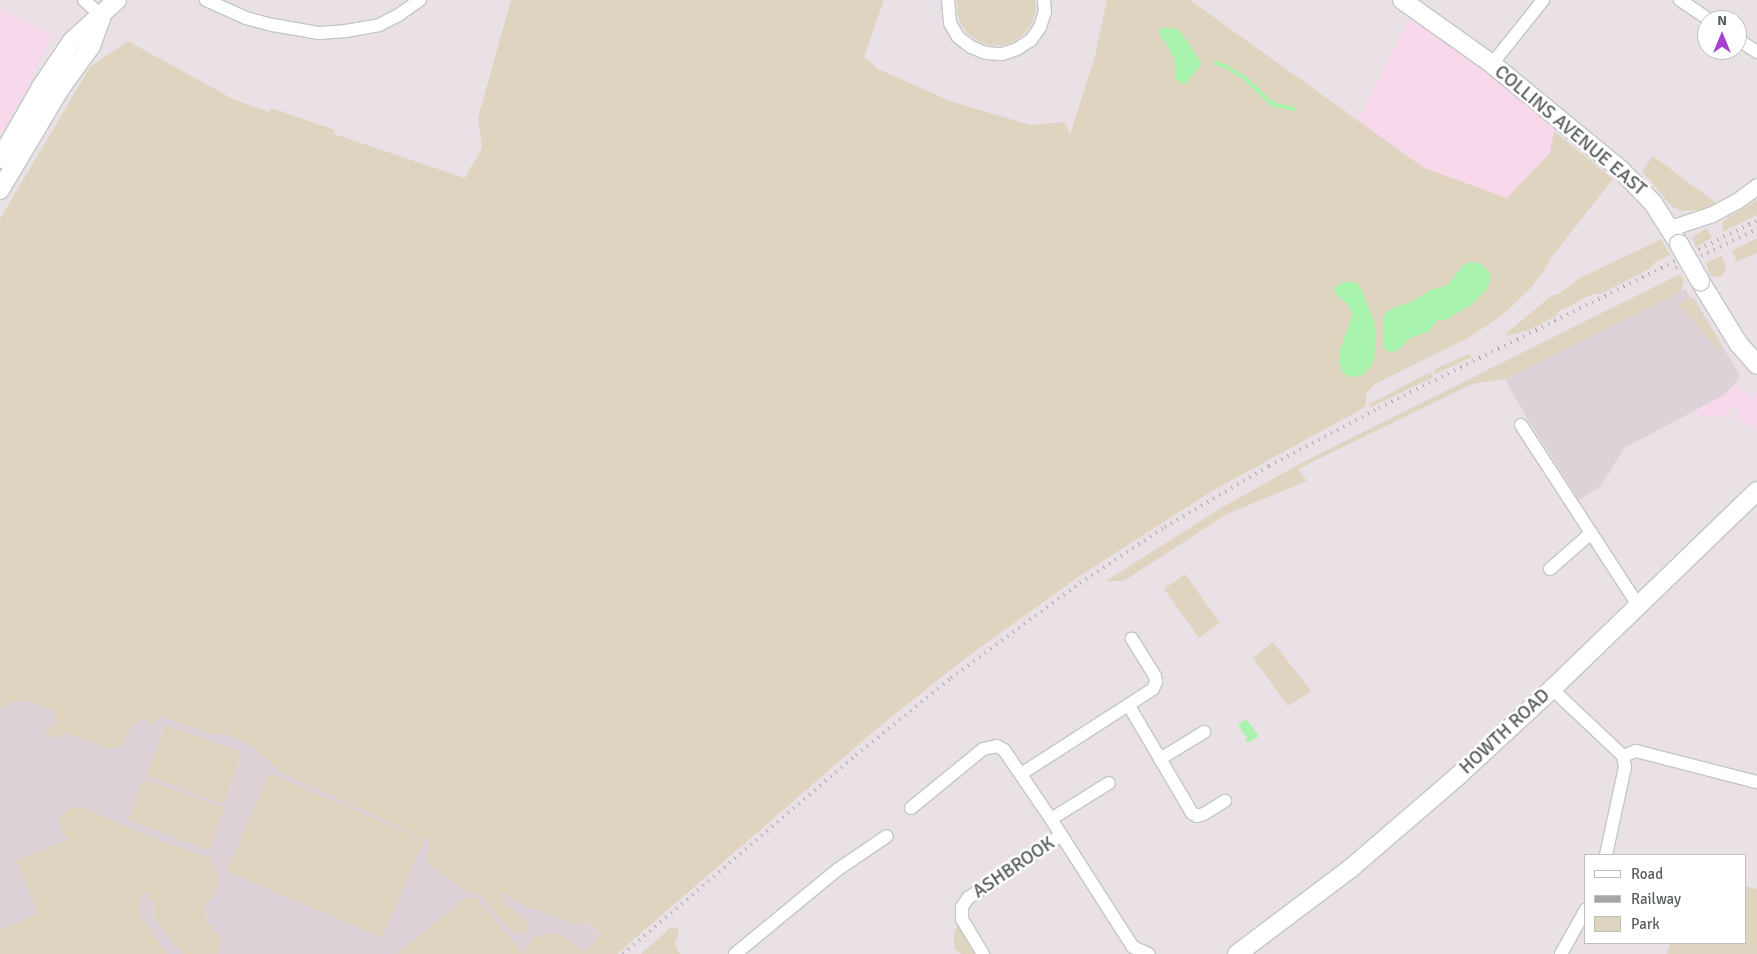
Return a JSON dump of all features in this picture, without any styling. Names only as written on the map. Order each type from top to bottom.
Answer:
[{"type":"main road","points":[[0,159],[72,41],[102,16],[117,0]]},
{"type":"main road","name":"COLLINS AVENUE EAST","points":[[1402,0],[1492,64],[1631,178],[1670,228],[1738,343],[1757,365]]},
{"type":"main road","points":[[0,190],[60,89],[91,46],[102,16]]},
{"type":"main road","name":"HOWTH ROAD","points":[[1237,954],[1305,905],[1370,853],[1552,689],[1757,491]]},
{"type":"street","points":[[84,0],[102,16]]},
{"type":"street","points":[[206,0],[246,18],[319,33],[346,32],[379,25],[397,16],[420,0]]},
{"type":"street","points":[[948,0],[950,23],[958,37],[971,47],[986,53],[1002,54],[1017,49],[1030,40],[1040,27],[1045,12],[1044,0]]},
{"type":"street","points":[[1492,64],[1543,0]]},
{"type":"street","points":[[1680,0],[1697,11]]},
{"type":"street","points":[[1670,228],[1712,214],[1738,200],[1757,186]]},
{"type":"street","points":[[1521,424],[1638,605]]},
{"type":"street","points":[[1550,569],[1591,533]]},
{"type":"street","points":[[1021,774],[1153,689],[1156,682],[1155,676],[1132,639]]},
{"type":"street","points":[[1552,689],[1623,756],[1625,767],[1606,854]]},
{"type":"street","points":[[1129,706],[1192,812],[1197,816],[1204,814],[1225,801]]},
{"type":"street","points":[[1160,759],[1204,732]]},
{"type":"street","name":"ASHBROOK","points":[[911,808],[983,749],[997,746],[1004,750],[1051,819],[1132,951],[1149,954]]},
{"type":"street","points":[[1623,756],[1636,750],[1757,782]]},
{"type":"street","name":"ASHBROOK","points":[[1051,819],[1109,783]]},
{"type":"street","name":"ASHBROOK","points":[[983,954],[962,919],[962,908],[968,898],[1061,835]]},
{"type":"street","points":[[734,954],[837,870],[886,836]]},
{"type":"street","points":[[1562,954],[1584,913]]},
{"type":"shaded area","points":[[0,9],[53,34],[21,100],[0,136]]},
{"type":"shaded area","points":[[1412,14],[1557,125],[1550,153],[1507,198],[1424,168],[1358,121]]},
{"type":"shaded area","points":[[1163,28],[1173,28],[1180,31],[1202,64],[1184,85],[1176,79],[1174,58],[1161,38],[1160,30]]},
{"type":"shaded area","points":[[1471,262],[1480,263],[1490,273],[1490,282],[1486,290],[1471,305],[1445,320],[1438,320],[1428,332],[1410,338],[1397,351],[1389,352],[1384,348],[1383,320],[1386,313],[1393,308],[1414,301],[1430,290],[1447,286],[1462,266]]},
{"type":"shaded area","points":[[1344,282],[1354,282],[1360,286],[1374,321],[1376,339],[1374,358],[1370,368],[1361,376],[1350,377],[1342,372],[1339,359],[1341,347],[1353,313],[1347,304],[1335,293],[1335,287]]},
{"type":"shaded area","points":[[1686,289],[1690,298],[1694,298],[1739,374],[1739,379],[1724,395],[1624,448],[1601,486],[1579,500],[1528,420],[1505,379]]},
{"type":"shaded area","points":[[1736,383],[1751,398],[1757,391],[1757,430],[1733,418],[1739,411],[1735,406],[1722,416],[1707,417],[1690,412],[1724,395]]},
{"type":"shaded area","points":[[0,666],[254,736],[518,879],[624,948],[617,954],[0,954]]},
{"type":"shaded area","points":[[1246,719],[1259,736],[1250,742],[1245,740],[1247,738],[1238,725]]},
{"type":"green space","points":[[511,0],[884,0],[864,57],[878,69],[950,101],[1030,125],[1065,122],[1070,134],[1094,60],[1107,0],[1190,0],[1424,168],[1507,198],[1550,153],[1554,131],[1613,179],[1550,259],[1529,290],[1501,316],[1468,338],[1375,384],[1366,393],[1366,405],[1360,410],[1212,491],[1075,579],[963,660],[881,725],[617,954],[525,954],[527,946],[534,937],[543,934],[560,934],[575,944],[580,951],[587,950],[602,933],[585,922],[575,926],[542,911],[526,907],[503,892],[504,902],[529,923],[526,935],[514,933],[492,911],[484,898],[460,887],[426,862],[429,841],[279,771],[254,747],[229,735],[204,732],[161,716],[152,724],[143,719],[133,724],[121,747],[109,749],[65,733],[52,739],[44,731],[55,724],[54,708],[51,711],[26,700],[10,703],[0,710],[0,219],[90,67],[128,41],[233,99],[269,112],[271,108],[335,130],[334,134],[465,178],[482,148],[478,118]]},
{"type":"green space","points":[[957,0],[1035,0],[1036,9],[1033,22],[1025,33],[1015,41],[1003,45],[990,45],[978,41],[968,34],[960,23],[957,12]]},
{"type":"green space","points":[[1653,156],[1716,203],[1699,210],[1681,211],[1671,206],[1642,171]]},
{"type":"green space","points":[[1757,200],[1757,215],[1722,232],[1723,221]]},
{"type":"green space","points":[[1707,228],[1712,238],[1696,247],[1692,237]]},
{"type":"green space","points":[[1757,238],[1757,253],[1734,263],[1736,260],[1732,251]]},
{"type":"green space","points":[[1661,239],[1670,255],[1655,262],[1651,268],[1601,294],[1593,294],[1558,312],[1556,316],[1530,330],[1506,336],[1508,332],[1551,296],[1560,293],[1580,278]]},
{"type":"green space","points":[[1721,256],[1726,265],[1724,273],[1720,277],[1710,276],[1706,263]]},
{"type":"green space","points":[[1680,274],[1684,280],[1681,292],[1505,379],[1472,384],[1298,469],[1307,481],[1225,515],[1124,581],[1106,581],[1221,508],[1305,461]]},
{"type":"green space","points":[[1692,297],[1722,346],[1719,352],[1678,304]]},
{"type":"green space","points":[[1470,354],[1472,357],[1435,374],[1435,369]]},
{"type":"green space","points":[[1430,372],[1434,377],[1369,408],[1370,404]]},
{"type":"green space","points":[[1185,574],[1220,623],[1199,638],[1164,589]]},
{"type":"green space","points":[[1273,642],[1311,691],[1288,706],[1253,658]]},
{"type":"green space","points":[[165,725],[242,752],[224,804],[147,776]]},
{"type":"green space","points":[[269,773],[424,840],[382,938],[227,871]]},
{"type":"green space","points":[[143,779],[224,808],[209,850],[128,820]]},
{"type":"green space","points":[[68,808],[83,808],[166,843],[209,857],[217,872],[218,887],[203,909],[209,925],[221,939],[218,954],[183,954],[154,919],[154,902],[142,890],[140,915],[167,954],[0,954],[0,930],[35,915],[37,910],[16,860],[69,840],[61,830],[59,820]]},
{"type":"green space","points":[[1747,886],[1757,889],[1757,954],[1667,954],[1671,944],[1747,944]]},
{"type":"green space","points":[[472,897],[478,900],[524,954],[397,954],[465,898]]},
{"type":"green space","points":[[958,922],[973,946],[993,954],[961,954],[954,948],[954,934]]},
{"type":"green space","points":[[671,927],[678,929],[679,933],[675,944],[680,954],[641,954]]},
{"type":"waterway","points":[[1216,63],[1245,78],[1272,104],[1294,109]]},
{"type":"railway","points":[[623,954],[856,755],[951,678],[1080,583],[1165,527],[1269,466],[1379,408],[1757,220]]},
{"type":"railway","points":[[1676,268],[1757,229]]}]
